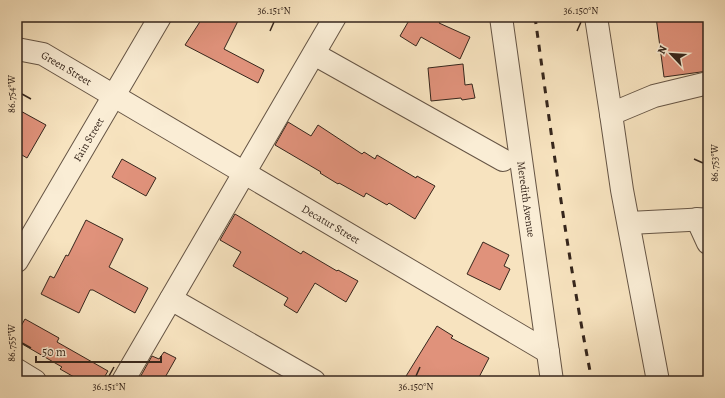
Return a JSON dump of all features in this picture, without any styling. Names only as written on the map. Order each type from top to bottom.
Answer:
[{"type":"street","name":"Fain Street","points":[[17,261],[160,17]]},
{"type":"street","points":[[123,381],[335,17]]},
{"type":"street","name":"Meredith Avenue","points":[[501,17],[552,381]]},
{"type":"street","points":[[596,17],[629,224],[658,381]]},
{"type":"street","name":"Green Street","points":[[17,49],[44,54],[114,95]]},
{"type":"street","points":[[314,54],[503,160]]},
{"type":"street","points":[[611,114],[654,96],[708,83]]},
{"type":"street","name":"Decatur Street","points":[[114,95],[548,352]]},
{"type":"street","points":[[629,224],[702,219],[708,243]]},
{"type":"street","points":[[170,299],[314,381]]},
{"type":"street","points":[[17,370],[35,381]]},
{"type":"building","points":[[203,17],[240,17],[224,49],[264,70],[258,83],[185,45]]},
{"type":"building","points":[[411,17],[443,17],[439,23],[470,37],[460,59],[421,37],[416,46],[400,36]]},
{"type":"building","points":[[656,17],[708,17],[708,71],[664,77]]},
{"type":"building","points":[[463,64],[465,85],[472,84],[475,98],[431,101],[428,68]]},
{"type":"building","points":[[17,109],[46,125],[27,158],[17,152]]},
{"type":"building","points":[[288,122],[311,136],[318,125],[362,154],[364,152],[375,159],[377,155],[416,178],[417,176],[435,186],[415,219],[389,203],[387,205],[366,193],[364,197],[339,183],[338,184],[320,173],[321,172],[275,145]]},
{"type":"building","points":[[122,159],[156,178],[146,196],[112,177]]},
{"type":"building","points":[[235,214],[301,254],[303,251],[337,271],[338,270],[358,281],[346,302],[315,283],[297,313],[284,305],[288,298],[233,266],[241,252],[220,240]]},
{"type":"building","points":[[86,220],[123,239],[109,267],[148,288],[135,313],[93,290],[90,290],[79,313],[41,294],[50,276],[54,278],[66,255],[68,256]]},
{"type":"building","points":[[483,242],[509,255],[504,266],[510,269],[500,290],[467,274]]},
{"type":"building","points":[[25,319],[59,338],[57,342],[108,371],[102,381],[81,381],[60,369],[62,367],[17,341],[17,333]]},
{"type":"building","points":[[437,326],[453,336],[451,338],[489,358],[477,381],[403,381]]},
{"type":"building","points":[[164,352],[176,358],[163,381],[138,381],[152,356],[159,359]]},
{"type":"railway","points":[[535,17],[568,245],[592,381]]}]
